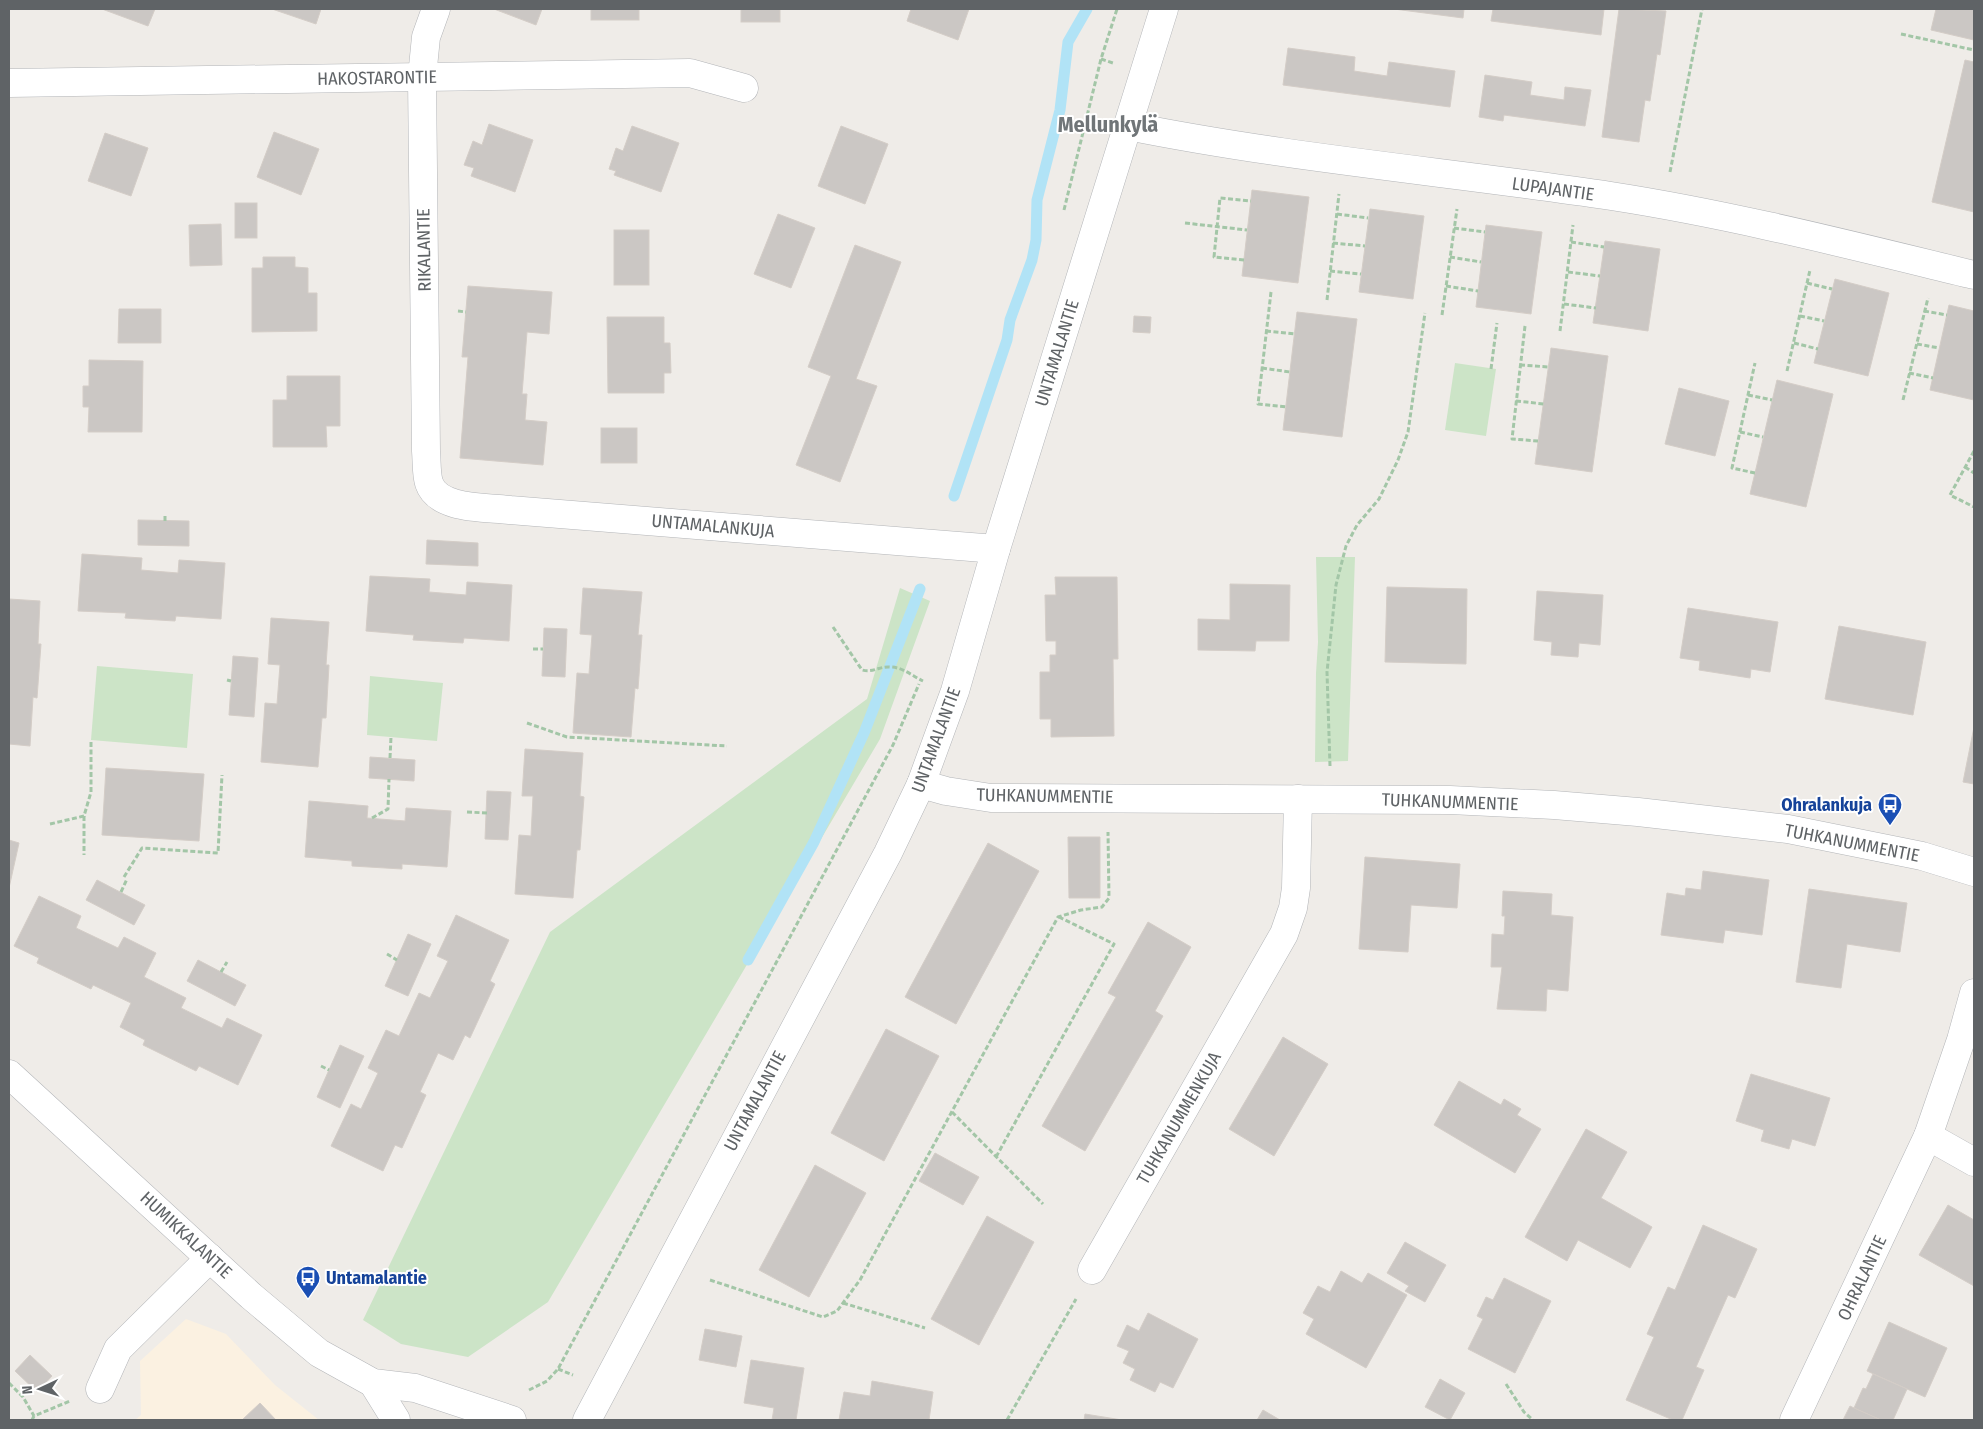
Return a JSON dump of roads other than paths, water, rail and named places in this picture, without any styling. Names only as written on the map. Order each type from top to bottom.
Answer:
[{"type":"street","name":"RIKALANTIE","points":[[434,492],[427,474],[426,452],[422,77],[426,37],[436,9]]},
{"type":"street","name":"UNTAMALANTIE","points":[[587,1420],[888,853],[921,784],[955,691],[996,549],[1164,9]]},
{"type":"street","name":"HAKOSTARONTIE","points":[[9,83],[690,73],[744,88]]},
{"type":"street","name":"LUPAJANTIE","points":[[1128,126],[1247,148],[1577,192],[1719,215],[1974,275]]},
{"type":"street","name":"UNTAMALANKUJA","points":[[434,492],[443,500],[458,504],[510,510],[996,549]]},
{"type":"street","name":"TUHKANUMMENTIE","points":[[921,784],[946,791],[991,798],[1450,800],[1554,805],[1648,813],[1788,829],[1922,856],[1974,872]]},
{"type":"street","name":"TUHKANUMMENKUJA","points":[[1092,1270],[1284,934],[1293,908],[1296,888],[1298,799]]},
{"type":"street","name":"OHRALANTIE","points":[[1794,1420],[1928,1136],[1961,1040],[1974,993]]},
{"type":"street","name":"HUMIKKALANTIE","points":[[9,1074],[251,1296],[319,1352],[373,1382],[415,1388],[512,1420]]},
{"type":"street","points":[[1928,1136],[1974,1162]]},
{"type":"street","points":[[100,1389],[118,1349],[210,1258]]},
{"type":"street","name":"HUMIKKALANTIE","points":[[373,1382],[396,1420]]},
{"type":"waterway","points":[[954,496],[1007,340],[1010,320],[1032,260],[1036,240],[1037,200],[1060,110],[1068,42],[1087,9]]},
{"type":"waterway","points":[[748,960],[814,842],[864,733],[920,589]]},
{"type":"place","name":"Ohralankuja","points":[[1890,826]]},
{"type":"place","name":"Untamalantie","points":[[308,1299]]},
{"type":"district","name":"Mellunkylä","points":[[1108,124]]}]
